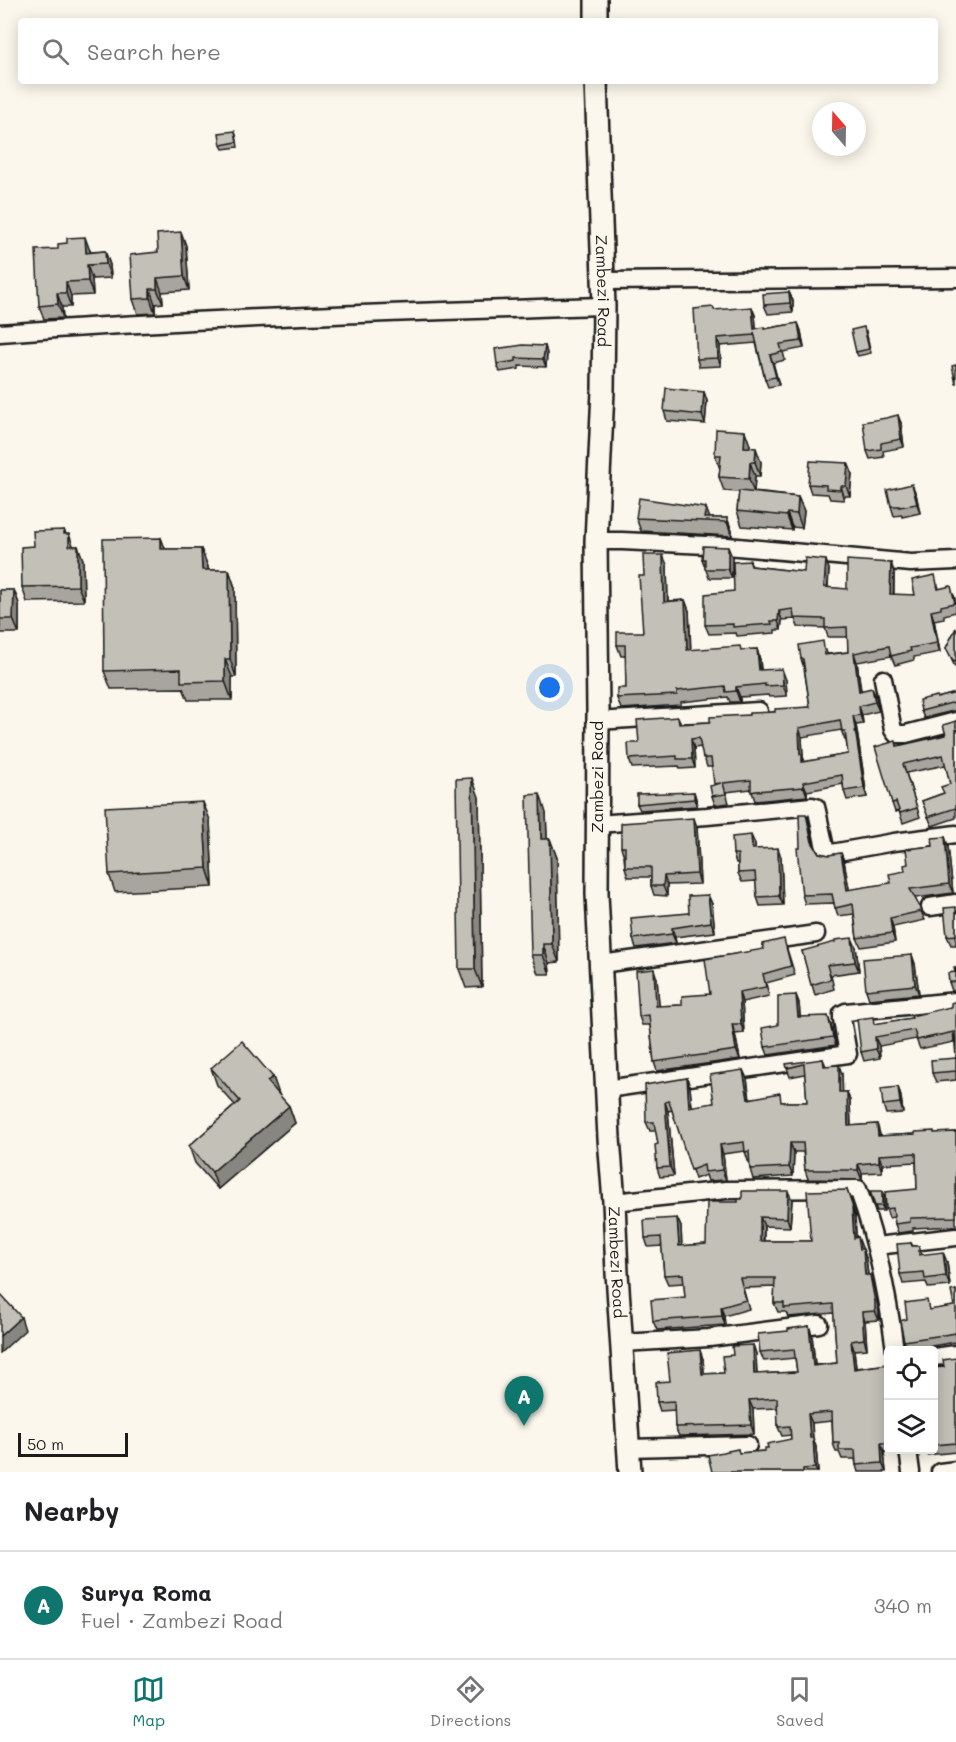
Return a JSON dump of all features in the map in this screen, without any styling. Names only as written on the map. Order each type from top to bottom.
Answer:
[{"type":"main road","points":[[596,0],[596,18]]},
{"type":"main road","name":"Zambezi Road","points":[[596,84],[604,306],[603,391],[596,541],[597,894],[603,1035],[630,1472]]},
{"type":"street","points":[[603,281],[956,278]]},
{"type":"street","points":[[0,333],[133,323],[262,317],[604,306]]},
{"type":"street","points":[[596,541],[727,546],[911,563],[956,561]]},
{"type":"street","points":[[883,679],[896,734],[906,734],[956,721]]},
{"type":"street","points":[[597,721],[759,711]]},
{"type":"street","points":[[597,824],[812,806],[816,807],[828,853],[956,834]]},
{"type":"street","points":[[930,907],[956,903]]},
{"type":"street","points":[[601,964],[816,934]]},
{"type":"street","points":[[607,1089],[848,1054],[842,1018],[842,1014],[846,1012],[956,1001]]},
{"type":"street","points":[[614,1202],[726,1190],[858,1190],[876,1246],[894,1346]]},
{"type":"street","points":[[876,1246],[956,1237]]},
{"type":"street","points":[[622,1343],[709,1338],[819,1324]]},
{"type":"street","points":[[938,1356],[956,1354]]},
{"type":"street","points":[[628,1448],[748,1445]]},
{"type":"street","points":[[909,1454],[911,1472]]},
{"type":"street","points":[[940,1472],[956,1470]]},
{"type":"building","points":[[235,131],[237,142],[221,145],[219,133]]},
{"type":"building","points":[[181,232],[184,276],[157,278],[157,289],[150,289],[150,298],[133,299],[130,255],[158,252],[157,234]]},
{"type":"building","points":[[85,237],[86,253],[105,251],[106,264],[87,265],[88,281],[66,282],[66,293],[57,293],[58,304],[39,306],[36,250],[58,249],[58,244],[67,243],[67,238]]},
{"type":"building","points":[[789,292],[790,303],[764,305],[763,294]]},
{"type":"building","points":[[713,307],[714,310],[752,307],[754,329],[798,323],[801,341],[780,344],[782,352],[770,355],[776,377],[765,379],[754,332],[754,335],[717,338],[718,358],[697,359],[694,309]]},
{"type":"building","points":[[864,327],[869,349],[856,352],[851,330]]},
{"type":"building","points":[[523,345],[545,346],[543,359],[516,358],[516,361],[497,364],[495,349]]},
{"type":"building","points":[[956,365],[956,384],[952,366]]},
{"type":"building","points":[[666,388],[704,392],[702,415],[664,411]]},
{"type":"building","points":[[898,415],[901,439],[881,443],[881,449],[867,451],[863,422]]},
{"type":"building","points":[[716,429],[745,431],[744,447],[756,448],[755,462],[750,462],[749,479],[719,477],[721,455],[715,455]]},
{"type":"building","points":[[810,461],[848,463],[846,486],[841,486],[841,490],[826,489],[826,485],[808,484]]},
{"type":"building","points":[[912,484],[917,504],[891,506],[887,490]]},
{"type":"building","points":[[739,491],[798,497],[797,514],[787,513],[787,516],[737,511]]},
{"type":"building","points":[[639,498],[706,508],[704,518],[727,518],[727,522],[636,518]]},
{"type":"building","points":[[64,530],[64,534],[69,534],[69,546],[78,546],[78,586],[22,587],[21,547],[34,546],[33,531]]},
{"type":"building","points":[[161,538],[161,549],[201,549],[202,570],[229,570],[230,659],[225,659],[225,681],[181,682],[181,669],[104,671],[103,539]]},
{"type":"building","points":[[703,546],[728,547],[728,569],[705,569],[705,559],[702,559]]},
{"type":"building","points":[[643,555],[663,555],[664,602],[685,600],[687,650],[740,646],[741,650],[757,649],[759,670],[782,669],[783,685],[736,687],[736,691],[726,692],[725,686],[677,691],[677,695],[617,698],[617,688],[626,688],[625,645],[617,645],[617,632],[643,632],[639,576],[644,576]]},
{"type":"building","points":[[805,558],[826,560],[824,587],[847,589],[847,560],[891,563],[890,594],[915,595],[912,580],[935,575],[938,589],[951,586],[955,603],[931,611],[937,643],[910,648],[911,651],[891,656],[889,646],[854,653],[859,691],[872,688],[875,702],[859,706],[860,715],[853,716],[864,788],[844,791],[842,775],[803,782],[804,787],[751,792],[751,780],[723,783],[726,794],[712,796],[710,786],[721,783],[714,784],[711,758],[703,758],[699,738],[691,739],[692,759],[677,759],[677,756],[629,759],[628,743],[639,743],[637,720],[678,717],[679,724],[710,722],[710,717],[749,715],[749,713],[775,712],[775,709],[810,707],[799,645],[823,641],[825,655],[848,652],[847,627],[825,628],[825,619],[794,618],[793,609],[779,611],[778,621],[771,621],[772,624],[733,627],[733,624],[705,625],[705,594],[734,591],[733,562],[750,561],[751,566],[804,572]],"holes":[[[840,720],[842,731],[845,731],[848,754],[802,762],[799,728]]]},
{"type":"building","points":[[0,590],[14,590],[13,619],[0,619]]},
{"type":"building","points":[[956,628],[956,661],[954,662],[946,648]]},
{"type":"building","points":[[956,693],[956,705],[951,703],[921,711],[919,700]]},
{"type":"building","points":[[956,721],[956,808],[928,817],[922,801],[944,793],[941,787],[950,784],[943,755],[903,764],[917,808],[900,813],[896,802],[892,803],[875,747],[896,741],[897,746],[946,735],[943,725]]},
{"type":"building","points":[[472,778],[475,969],[459,969],[456,779]]},
{"type":"building","points":[[694,792],[694,799],[637,804],[637,794]]},
{"type":"building","points":[[540,794],[541,839],[550,839],[552,944],[543,944],[543,955],[531,955],[527,795]]},
{"type":"building","points":[[203,802],[207,868],[109,874],[105,807]]},
{"type":"building","points":[[799,814],[806,814],[812,842],[819,853],[829,855],[841,853],[847,890],[891,883],[889,874],[905,871],[904,865],[908,864],[906,849],[933,846],[932,838],[945,837],[949,884],[910,889],[922,911],[890,918],[892,933],[857,938],[853,904],[835,908],[832,894],[802,895],[797,848],[800,848]]},
{"type":"building","points":[[694,818],[697,874],[664,876],[663,886],[651,886],[651,867],[625,867],[625,847],[621,847],[621,823]]},
{"type":"building","points":[[751,835],[752,849],[778,848],[779,896],[757,897],[755,872],[738,873],[738,854],[733,854],[732,837]]},
{"type":"building","points":[[708,895],[711,922],[672,928],[672,934],[633,939],[631,918],[689,913],[688,896]]},
{"type":"building","points":[[956,907],[956,935],[947,936],[944,908]]},
{"type":"building","points":[[852,938],[855,962],[827,965],[831,979],[811,985],[802,951],[835,942],[835,940]]},
{"type":"building","points":[[784,939],[791,966],[763,974],[766,987],[739,992],[741,1024],[732,1024],[736,1050],[654,1062],[649,1015],[639,1016],[636,971],[654,969],[656,1006],[682,1005],[682,996],[710,994],[705,959],[764,949],[762,944]]},
{"type":"building","points":[[912,955],[915,985],[866,990],[863,959]]},
{"type":"building","points":[[954,967],[956,967],[956,982],[949,982],[948,973],[955,972]]},
{"type":"building","points":[[796,995],[798,1017],[828,1016],[833,1037],[765,1047],[762,1028],[778,1025],[778,996]]},
{"type":"building","points":[[956,1001],[956,1058],[954,1032],[917,1040],[914,1030],[875,1037],[876,1049],[861,1052],[857,1019],[873,1017],[874,1024],[912,1018],[911,1016],[951,1007],[951,1003]]},
{"type":"building","points":[[242,1041],[273,1077],[267,1081],[289,1106],[212,1172],[189,1146],[240,1101],[211,1068]]},
{"type":"building","points":[[956,1058],[956,1071],[932,1073],[931,1060]]},
{"type":"building","points":[[823,1059],[824,1066],[839,1065],[839,1092],[847,1092],[848,1126],[877,1124],[878,1136],[934,1131],[934,1133],[956,1132],[956,1217],[910,1218],[910,1222],[895,1224],[893,1208],[886,1209],[885,1192],[917,1189],[916,1153],[879,1155],[879,1162],[858,1164],[858,1170],[805,1170],[803,1143],[790,1143],[789,1167],[750,1169],[749,1151],[745,1152],[744,1142],[720,1145],[722,1170],[705,1172],[704,1165],[691,1170],[669,1101],[665,1102],[670,1167],[657,1168],[655,1145],[658,1144],[654,1122],[646,1122],[645,1085],[687,1078],[689,1107],[714,1103],[710,1075],[743,1070],[748,1099],[780,1093],[781,1102],[807,1102],[804,1064],[787,1068],[786,1064]]},
{"type":"building","points":[[898,1087],[900,1103],[883,1105],[881,1089]]},
{"type":"building","points":[[847,1190],[853,1208],[854,1238],[858,1237],[860,1249],[863,1249],[865,1275],[870,1275],[875,1302],[875,1311],[862,1312],[864,1339],[851,1341],[854,1369],[884,1365],[882,1463],[856,1465],[855,1450],[839,1450],[839,1443],[833,1443],[832,1412],[808,1414],[810,1438],[813,1438],[815,1468],[803,1469],[803,1472],[712,1472],[708,1455],[738,1449],[739,1453],[765,1451],[765,1448],[768,1448],[767,1444],[791,1439],[790,1426],[778,1427],[777,1398],[749,1400],[751,1425],[675,1427],[674,1401],[657,1402],[656,1382],[670,1381],[667,1353],[700,1350],[702,1374],[724,1373],[722,1356],[733,1355],[732,1346],[753,1345],[754,1374],[797,1372],[794,1349],[760,1352],[758,1334],[809,1326],[813,1366],[837,1363],[833,1304],[784,1308],[784,1303],[774,1303],[775,1278],[740,1278],[746,1300],[721,1307],[722,1316],[653,1321],[651,1300],[685,1297],[683,1274],[664,1275],[661,1237],[645,1238],[644,1220],[677,1218],[679,1246],[706,1244],[707,1202],[738,1202],[738,1199],[742,1199],[742,1191],[788,1191],[787,1218],[760,1217],[760,1241],[811,1241],[807,1191]]},
{"type":"building","points":[[870,1191],[882,1191],[882,1206],[875,1206]]},
{"type":"building","points":[[911,1243],[912,1246],[919,1246],[919,1255],[943,1252],[946,1276],[925,1279],[924,1272],[900,1274],[897,1244]]},
{"type":"building","points":[[956,1290],[956,1333],[904,1341],[900,1321],[907,1319],[905,1303],[927,1300],[929,1310],[954,1306],[951,1291]]},
{"type":"building","points":[[0,1294],[21,1317],[0,1336]]},
{"type":"building","points":[[956,1358],[956,1443],[938,1445],[938,1368],[944,1367],[943,1360]]},
{"type":"place","name":"Surya Roma","points":[[524,1426]]}]
